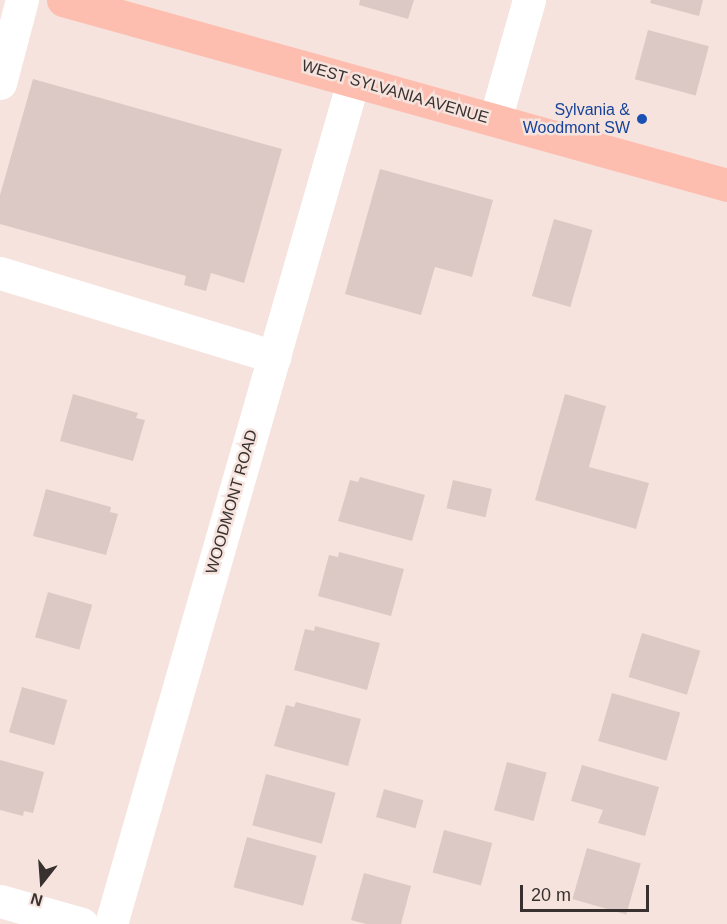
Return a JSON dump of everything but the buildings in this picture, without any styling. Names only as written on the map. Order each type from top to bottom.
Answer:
[{"type":"main road","name":"WEST SYLVANIA AVENUE","points":[[63,0],[727,185]]},
{"type":"street","points":[[0,83],[22,0]]},
{"type":"street","points":[[495,120],[529,0]]},
{"type":"street","name":"WOODMONT ROAD","points":[[111,924],[353,81]]},
{"type":"street","points":[[0,273],[274,357]]},
{"type":"street","points":[[0,901],[82,924]]},
{"type":"place","name":"Sylvania & Woodmont SW","points":[[642,119]]}]
